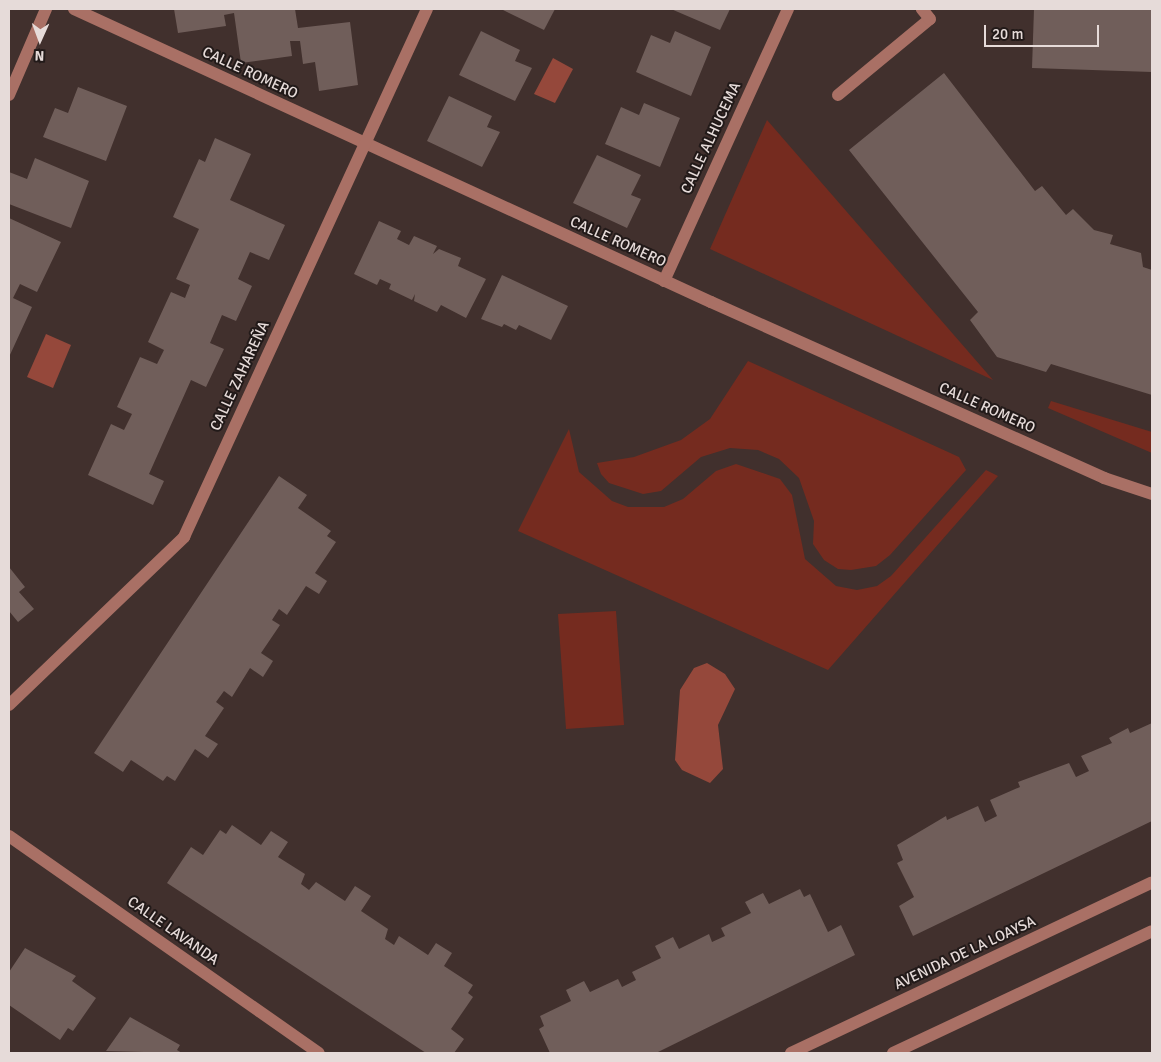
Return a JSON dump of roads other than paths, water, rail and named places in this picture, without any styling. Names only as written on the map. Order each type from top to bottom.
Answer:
[{"type":"street","points":[[9,95],[46,9]]},
{"type":"street","name":"CALLE ROMERO","points":[[74,9],[364,145],[664,281],[1104,478],[1152,494]]},
{"type":"street","name":"CALLE ZAHAREÑA","points":[[9,705],[184,536],[427,9]]},
{"type":"street","name":"CALLE ALHUCEMA","points":[[664,281],[788,9]]},
{"type":"street","points":[[838,95],[930,19],[922,9]]},
{"type":"street","name":"CALLE LAVANDA","points":[[9,836],[319,1053]]},
{"type":"street","name":"AVENIDA DE LA LOAYSA","points":[[791,1053],[1152,882]]},
{"type":"street","points":[[893,1053],[1152,931]]}]
